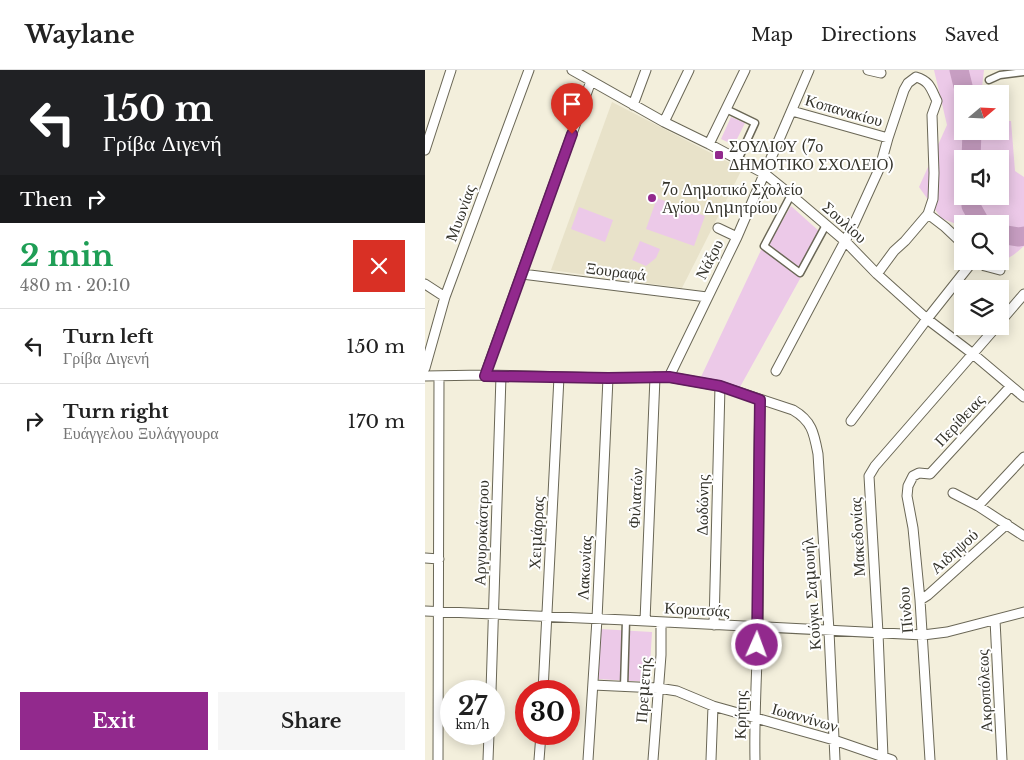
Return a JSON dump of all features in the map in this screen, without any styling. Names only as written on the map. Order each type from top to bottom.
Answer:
[{"type":"street","points":[[425,150],[451,70]]},
{"type":"street","name":"Μυωνίας","points":[[425,368],[445,297],[529,70]]},
{"type":"street","name":"Σουλίου","points":[[572,70],[664,122],[765,174],[845,241],[877,274],[927,319],[973,354],[1024,398]]},
{"type":"street","points":[[633,105],[646,70]]},
{"type":"street","points":[[664,122],[689,70]]},
{"type":"street","points":[[709,144],[745,70]]},
{"type":"street","name":"Νάξου","points":[[669,377],[737,237],[809,70]]},
{"type":"street","points":[[868,70],[881,73]]},
{"type":"street","points":[[989,80],[1000,75],[1024,72]]},
{"type":"street","points":[[776,371],[855,224],[880,167],[904,90],[908,83],[916,77],[924,79],[929,84],[937,101],[932,115],[933,199],[928,214],[905,241],[893,251],[877,274]]},
{"type":"street","points":[[485,376],[591,81]]},
{"type":"street","points":[[726,109],[755,123],[738,160]]},
{"type":"street","name":"Κοπανακίου","points":[[791,111],[888,138]]},
{"type":"street","points":[[791,194],[764,246],[800,272],[826,224]]},
{"type":"street","points":[[928,214],[954,236]]},
{"type":"street","points":[[718,228],[737,237]]},
{"type":"street","points":[[851,421],[966,270]]},
{"type":"street","name":"Ξουραφά","points":[[522,274],[707,297]]},
{"type":"street","points":[[425,284],[445,297]]},
{"type":"street","points":[[1009,312],[1024,294]]},
{"type":"street","name":"Μακεδονίας","points":[[887,759],[869,476],[875,466],[989,335]]},
{"type":"street","points":[[425,376],[669,377],[720,386],[760,400]]},
{"type":"street","points":[[438,760],[439,376]]},
{"type":"street","name":"Αργυροκάστρου","points":[[491,680],[501,376]]},
{"type":"street","name":"Χειμάρρας","points":[[544,680],[559,377]]},
{"type":"street","name":"Φιλιατών","points":[[645,621],[655,377]]},
{"type":"street","name":"Λακωνίας","points":[[587,760],[597,618],[608,378]]},
{"type":"street","name":"Δωδώνης","points":[[714,624],[720,386]]},
{"type":"street","name":"Περίθειας","points":[[930,474],[1011,386]]},
{"type":"street","name":"Κούγκι Σαμουήλ","points":[[760,400],[793,410],[802,415],[811,426],[818,454],[835,760]]},
{"type":"street","name":"Κρήτης","points":[[755,760],[760,400]]},
{"type":"street","points":[[978,506],[1024,457]]},
{"type":"street","name":"Πίνδου","points":[[930,474],[919,473],[913,476],[908,486],[907,496],[913,528],[920,600],[930,760]]},
{"type":"street","points":[[953,493],[978,506],[1024,536]]},
{"type":"street","name":"Αιδηψού","points":[[920,600],[1007,524]]},
{"type":"street","points":[[425,558],[439,559]]},
{"type":"street","name":"Κορυτσάς","points":[[425,611],[923,635],[947,632],[1024,612]]},
{"type":"street","points":[[624,687],[626,620]]},
{"type":"street","name":"Ακροπόλεως","points":[[995,620],[1002,760]]},
{"type":"street","name":"Πρεμετής","points":[[653,760],[661,655],[661,622]]},
{"type":"street","name":"Ιωαννίνων","points":[[593,686],[658,688],[677,691],[713,706],[834,740],[887,759]]},
{"type":"street","points":[[711,760],[713,706]]},
{"type":"street","points":[[488,760],[489,745]]},
{"type":"street","points":[[539,760],[540,745]]},
{"type":"shaded area","points":[[934,70],[984,70],[982,85],[954,85],[954,140],[1009,140],[1009,121],[1011,121],[1015,171],[1024,177],[1024,246],[1009,257],[1009,215],[954,215],[954,223],[941,218],[919,187],[947,125]]},
{"type":"shaded area","name":"7ο Δημοτικό Σχολείο Αγίου Δημητρίου","points":[[612,102],[742,169],[682,288],[551,270]]},
{"type":"shaded area","points":[[731,117],[745,123],[734,145],[721,139]]},
{"type":"shaded area","points":[[657,198],[705,216],[694,246],[646,229]]},
{"type":"shaded area","points":[[791,206],[820,232],[798,268],[768,245]]},
{"type":"shaded area","points":[[579,207],[613,220],[605,242],[571,229]]},
{"type":"shaded area","points":[[640,241],[660,249],[656,258],[646,266],[632,260]]},
{"type":"shaded area","points":[[762,248],[801,277],[740,387],[700,379]]},
{"type":"shaded area","points":[[600,629],[652,632],[649,682],[597,679]]},
{"type":"waterway","points":[[959,70],[963,85]]},
{"type":"waterway","points":[[971,150],[972,140]]},
{"type":"waterway","points":[[971,205],[976,215]]},
{"type":"waterway","points":[[1009,235],[1024,236]]},
{"type":"place","name":"ΣΟΥΛΙΟΥ (7ο ΔΗΜΟΤΙΚΟ ΣΧΟΛΕΙΟ)","points":[[719,155]]},
{"type":"place","name":"7ο Δημοτικό Σχολείο Αγίου Δημητρίου","points":[[652,198]]},
{"type":"route","points":[[572,134],[485,376],[669,377],[720,386],[760,400],[757,645]]}]
